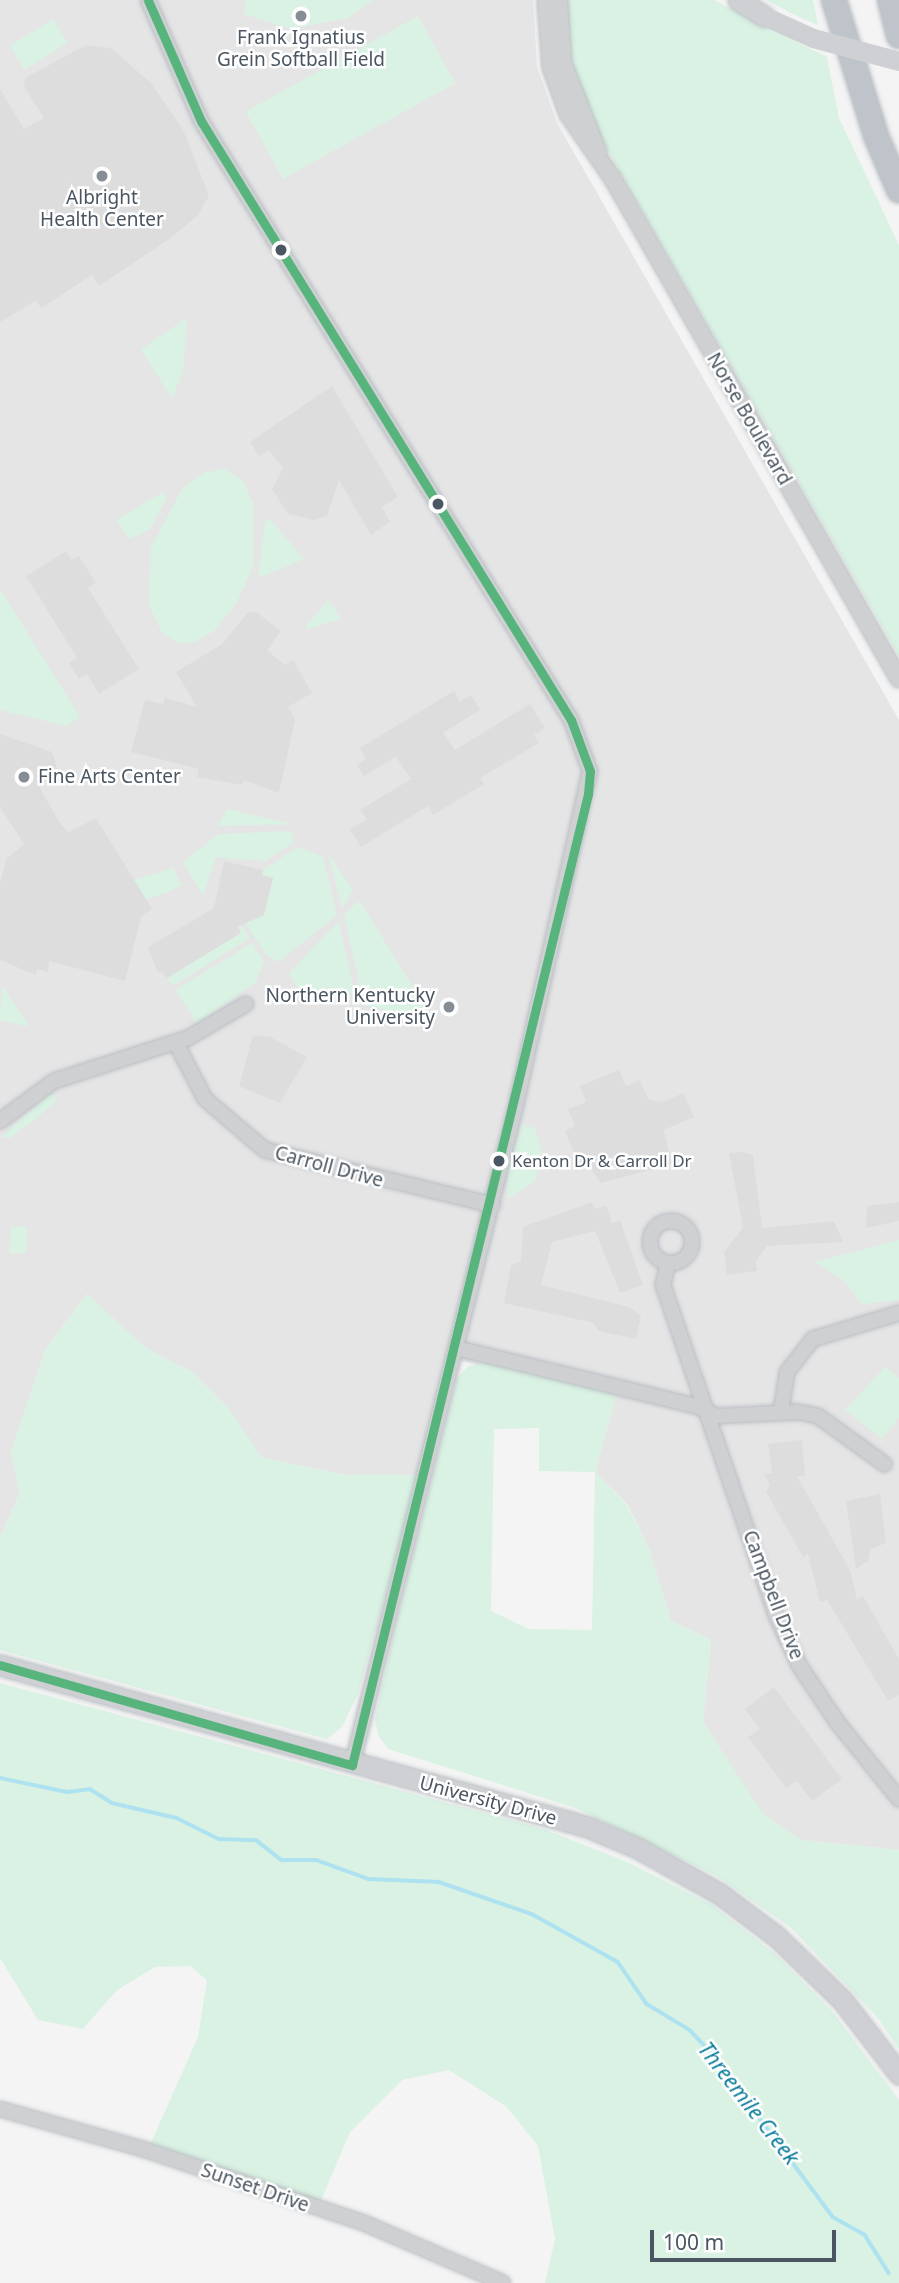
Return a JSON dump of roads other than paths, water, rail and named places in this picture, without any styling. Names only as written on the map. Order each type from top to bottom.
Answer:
[{"type":"highway","points":[[834,0],[876,136],[899,190]]},
{"type":"highway","points":[[890,0],[899,36]]},
{"type":"main road","points":[[738,0],[764,16],[813,38],[899,61]]},
{"type":"main road","name":"University Drive","points":[[0,1665],[352,1765],[588,1827],[681,1870],[738,1906],[806,1962],[899,2074]]},
{"type":"street","points":[[148,0],[201,121],[584,747],[588,794],[492,1205],[352,1765]]},
{"type":"street","name":"Norse Boulevard","points":[[546,0],[551,67],[569,114],[600,158],[899,679]]},
{"type":"street","name":"Norse Boulevard","points":[[559,0],[563,64],[600,158]]},
{"type":"street","points":[[0,1121],[65,1076],[176,1043],[246,1004]]},
{"type":"street","name":"Carroll Drive","points":[[176,1043],[205,1099],[235,1130],[265,1150],[492,1205]]},
{"type":"street","name":"Campbell Drive","points":[[668,1262],[663,1285],[775,1613],[799,1665],[899,1799]]},
{"type":"street","points":[[781,1412],[787,1372],[813,1339],[899,1313]]},
{"type":"street","points":[[456,1348],[704,1408],[718,1416],[781,1412],[818,1416],[884,1464]]},
{"type":"street","name":"Sunset Drive","points":[[0,2109],[144,2149],[364,2223],[503,2283]]},
{"type":"waterway","name":"Threemile Creek","points":[[0,1778],[67,1792],[90,1789],[112,1803],[177,1818],[219,1839],[256,1840],[282,1860],[316,1860],[369,1879],[439,1882],[532,1914],[618,1962],[647,2004],[690,2030],[712,2054],[833,2217],[865,2235],[889,2273]]},
{"type":"place","name":"Frank Ignatius Grein Softball Field","points":[[301,16]]},
{"type":"place","name":"Albright Health Center","points":[[102,176]]},
{"type":"place","name":"Fine Arts Center","points":[[24,777]]},
{"type":"place","name":"Northern Kentucky University","points":[[449,1007]]},
{"type":"place","name":"Kenton Dr & Carroll Dr","points":[[499,1161]]}]
